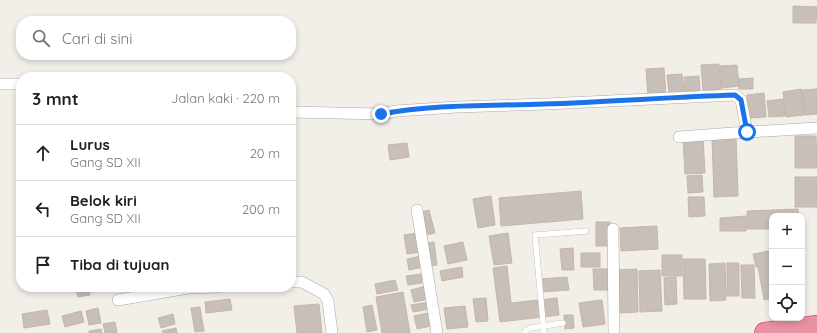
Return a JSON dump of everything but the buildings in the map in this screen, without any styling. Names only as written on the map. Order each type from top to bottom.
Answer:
[{"type":"highway","points":[[765,333],[817,326]]},
{"type":"street","points":[[0,84],[16,84]]},
{"type":"street","points":[[296,112],[381,114],[396,111],[457,107],[735,95],[741,100],[747,132]]},
{"type":"street","points":[[678,137],[817,128]]},
{"type":"street","points":[[417,210],[438,333]]},
{"type":"street","points":[[613,229],[614,333]]},
{"type":"street","points":[[296,282],[302,282],[324,294],[328,301],[332,333]]},
{"type":"street","points":[[118,300],[165,292]]},
{"type":"lane","points":[[544,333],[535,235],[586,231]]},
{"type":"lane","points":[[525,333],[525,331],[531,328],[563,323]]},
{"type":"route","points":[[381,114],[396,111],[457,107],[735,95],[741,100],[744,108],[747,132]]}]
